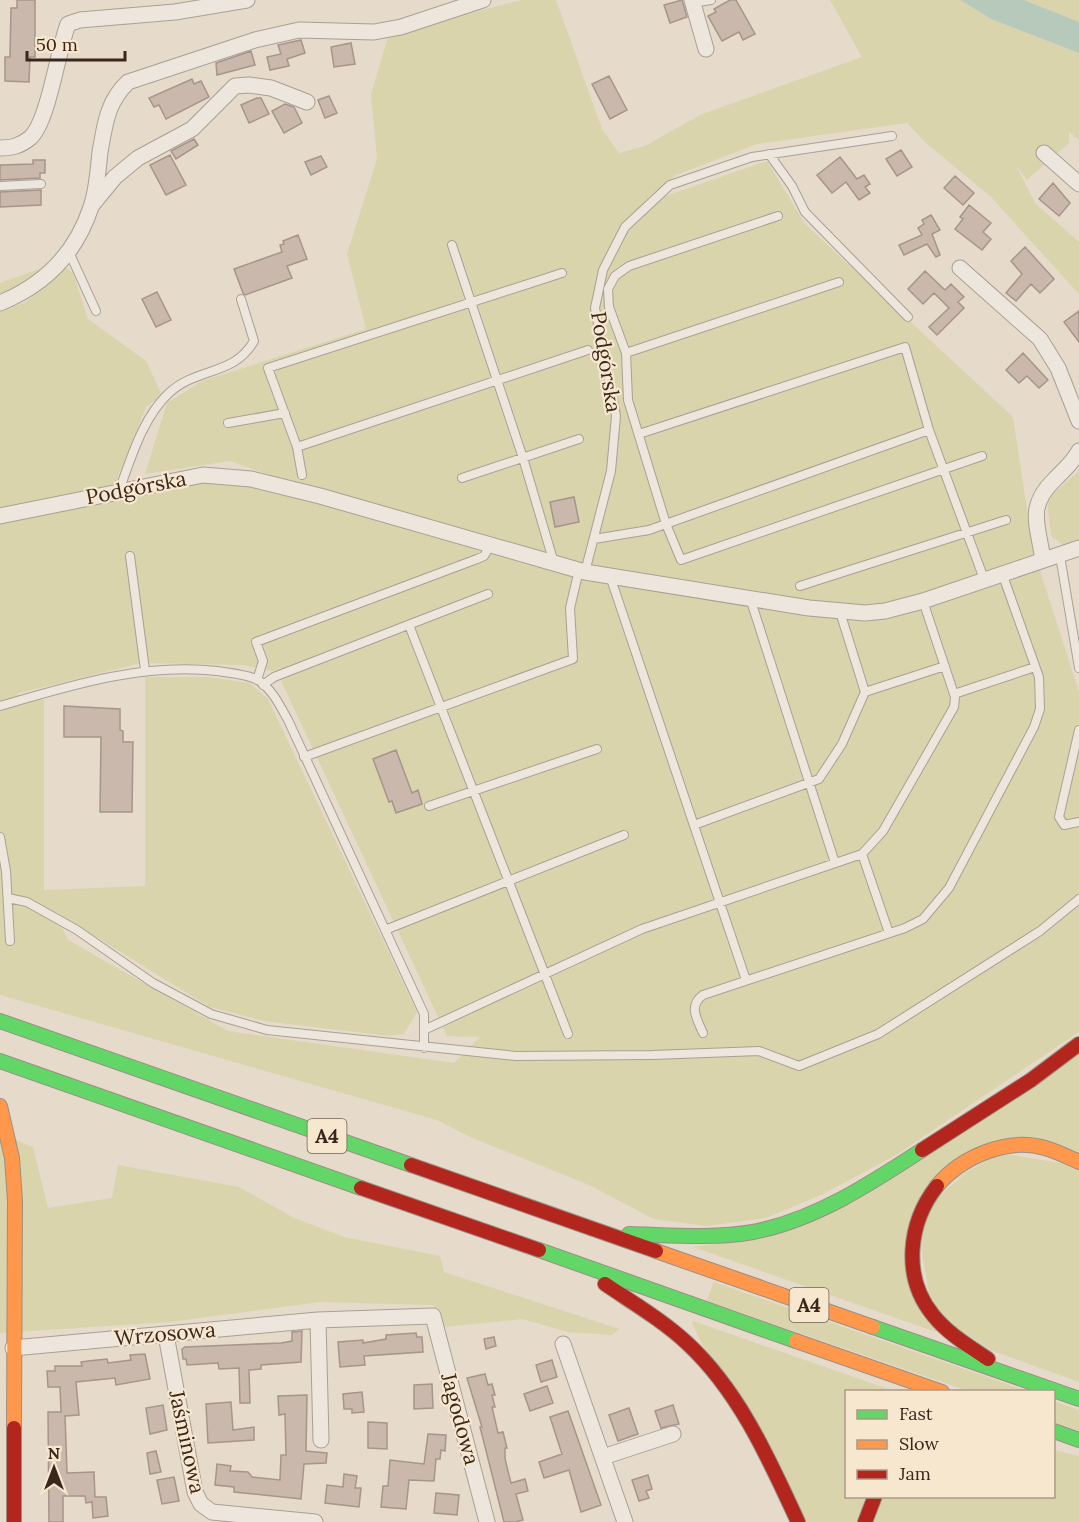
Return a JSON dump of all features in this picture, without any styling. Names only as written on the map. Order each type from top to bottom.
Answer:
[{"type":"main road","name":"A4","points":[[0,1021],[1052,1390]]},
{"type":"main road","points":[[602,1233],[712,1236],[753,1231],[791,1221],[837,1200],[888,1172],[1029,1082],[1079,1044]]},
{"type":"main road","name":"A4","points":[[0,1061],[936,1390]]},
{"type":"main road","points":[[0,1106],[12,1158],[13,1348],[7,1388],[14,1522]]},
{"type":"main road","points":[[1016,1378],[960,1339],[926,1305],[913,1267],[916,1223],[926,1199],[941,1179],[963,1160],[981,1150],[1014,1143],[1037,1145],[1050,1147],[1079,1162]]},
{"type":"main road","points":[[0,1161],[5,1178],[11,1222]]},
{"type":"main road","points":[[574,1263],[661,1322],[710,1368],[739,1406],[754,1432],[798,1522]]},
{"type":"main road","name":"A4","points":[[1055,1391],[1079,1399]]},
{"type":"main road","points":[[1055,1432],[1079,1440]]},
{"type":"main road","points":[[1055,1437],[1079,1440]]},
{"type":"main road","points":[[865,1522],[875,1498]]},
{"type":"street","points":[[0,148],[14,148],[31,137],[41,121],[68,24],[80,20],[175,12],[247,0]]},
{"type":"street","points":[[92,205],[104,129],[113,96],[128,82],[255,40],[299,30],[374,32],[401,27],[483,0]]},
{"type":"street","points":[[692,1],[706,49]]},
{"type":"street","points":[[0,303],[23,294],[58,266],[69,252],[92,205],[123,171],[138,158],[192,129],[235,86],[271,88],[307,102]]},
{"type":"street","points":[[1044,153],[1079,184]]},
{"type":"street","points":[[960,268],[1040,339],[1058,368],[1079,421]]},
{"type":"street","points":[[1043,560],[1036,510],[1038,498],[1075,459],[1079,451]]},
{"type":"street","name":"Podgórska","points":[[0,516],[203,475],[251,479],[582,571],[840,612],[885,611],[923,602],[1079,548]]},
{"type":"street","name":"Wrzosowa","points":[[13,1348],[318,1320],[433,1316]]},
{"type":"street","name":"Jagodowa","points":[[433,1316],[487,1522]]},
{"type":"street","points":[[318,1320],[321,1440]]},
{"type":"street","name":"Jaśminowa","points":[[166,1335],[195,1492],[201,1504],[212,1512],[315,1522]]},
{"type":"street","points":[[563,1344],[625,1522]]},
{"type":"street","points":[[603,1457],[673,1434]]},
{"type":"lane","points":[[692,1],[711,0]]},
{"type":"lane","name":"Podgórska","points":[[582,571],[594,539],[611,471],[615,416],[595,308],[603,270],[625,227],[670,186],[752,157],[892,136]]},
{"type":"lane","points":[[770,154],[792,186],[805,212],[908,316]]},
{"type":"lane","points":[[0,186],[41,184]]},
{"type":"lane","points":[[778,216],[629,266],[615,276],[608,289],[609,307],[626,353],[628,400],[666,524],[681,560],[982,456]]},
{"type":"lane","points":[[452,245],[524,458],[554,563]]},
{"type":"lane","points":[[69,252],[96,311]]},
{"type":"lane","points":[[302,475],[297,447],[268,368],[562,273]]},
{"type":"lane","points":[[626,353],[839,282]]},
{"type":"lane","points":[[118,491],[156,408],[170,392],[191,379],[231,365],[247,354],[254,341],[241,299]]},
{"type":"lane","points":[[639,434],[905,347],[929,430],[984,579]]},
{"type":"lane","points":[[297,447],[588,350]]},
{"type":"lane","points":[[228,423],[285,413]]},
{"type":"lane","points":[[594,539],[649,530],[929,430]]},
{"type":"lane","points":[[462,478],[579,439]]},
{"type":"lane","points":[[800,586],[1006,520]]},
{"type":"lane","points":[[260,682],[263,661],[256,642],[477,559],[484,556],[491,544]]},
{"type":"lane","points":[[130,556],[145,669]]},
{"type":"lane","points":[[1060,556],[1079,668]]},
{"type":"lane","points":[[304,757],[441,708],[449,702],[573,659],[570,608],[582,571]]},
{"type":"lane","points":[[703,1033],[693,1009],[695,1000],[703,995],[889,933],[923,919],[949,888],[1034,727],[1040,709],[1041,692],[1035,667],[1002,573]]},
{"type":"lane","points":[[610,576],[746,980]]},
{"type":"lane","points":[[260,682],[488,594]]},
{"type":"lane","points":[[750,598],[835,863]]},
{"type":"lane","points":[[424,1030],[642,929],[862,854],[883,831],[954,707],[954,694],[923,602]]},
{"type":"lane","points":[[694,825],[810,784],[826,771],[865,692],[840,612]]},
{"type":"lane","points":[[408,625],[567,1034]]},
{"type":"lane","points":[[865,692],[945,666]]},
{"type":"lane","points":[[954,694],[1035,667]]},
{"type":"lane","points":[[0,706],[59,689],[145,669],[193,669],[236,674],[260,682],[272,692],[288,720],[424,1014],[424,1048]]},
{"type":"lane","points":[[1079,730],[1059,817],[1064,825],[1079,822]]},
{"type":"lane","points":[[429,806],[597,750]]},
{"type":"lane","points":[[385,930],[624,835]]},
{"type":"lane","points":[[0,837],[8,898],[10,941]]},
{"type":"lane","points":[[862,854],[889,933]]},
{"type":"lane","points":[[8,898],[27,902],[76,930],[153,983],[211,1014],[267,1030],[516,1056],[653,1055],[759,1051],[799,1066],[878,1034],[1040,931],[1079,899]]},
{"type":"shaded area","points":[[522,0],[556,0],[602,129],[619,153],[645,146],[700,115],[862,57],[830,0],[960,0],[991,19],[1079,53],[1079,140],[1069,132],[1069,143],[1027,180],[1016,165],[1035,203],[1079,242],[1079,294],[990,196],[926,143],[907,123],[757,144],[676,175],[647,198],[669,195],[767,161],[805,224],[1013,417],[1033,549],[1079,692],[1079,1032],[896,1155],[823,1194],[766,1218],[707,1226],[654,1219],[589,1185],[470,1137],[437,1120],[0,995],[0,523],[198,481],[260,488],[414,527],[230,461],[145,474],[167,403],[202,381],[366,329],[347,254],[377,159],[371,94],[389,34]],"holes":[[[141,663],[243,665],[277,672],[447,1036],[480,1037],[454,1063],[228,1031],[68,940],[54,911],[210,1007],[264,1021],[389,1036],[404,1034],[417,1012],[268,699],[250,683],[208,677],[145,677],[145,886],[44,890],[44,700],[15,694]]]},
{"type":"shaded area","points":[[960,0],[1024,0],[1079,22],[1079,53],[991,19]]},
{"type":"shaded area","points":[[1024,0],[1079,0],[1079,22]]},
{"type":"shaded area","points":[[56,263],[13,291],[0,296],[0,283]]},
{"type":"shaded area","points":[[65,267],[73,273],[88,319],[146,361],[162,395],[146,407],[115,484],[0,510],[0,312],[26,302]]},
{"type":"shaded area","points":[[1079,471],[1079,556],[1051,536],[1047,499]]},
{"type":"shaded area","points":[[1079,1049],[1079,1155],[1020,1138],[914,1207],[936,1332],[693,1247],[763,1237]]},
{"type":"shaded area","points":[[0,1133],[33,1147],[48,1208],[112,1198],[118,1165],[239,1187],[294,1218],[344,1237],[440,1256],[444,1272],[619,1329],[612,1335],[568,1332],[522,1319],[443,1327],[433,1305],[320,1302],[169,1322],[0,1333]]},
{"type":"shaded area","points":[[992,1152],[1079,1166],[1079,1382],[993,1351],[943,1320],[916,1267],[923,1209]]},
{"type":"shaded area","points":[[714,1282],[1024,1390],[965,1390],[707,1301]]},
{"type":"shaded area","points":[[693,1321],[891,1390],[845,1390],[845,1498],[866,1498],[858,1522],[805,1522],[692,1323]]},
{"type":"shaded area","points":[[1055,1401],[1079,1410],[1079,1431],[1055,1422]]},
{"type":"shaded area","points":[[1055,1450],[1079,1456],[1079,1522],[873,1522],[882,1498],[1055,1498]]},
{"type":"building","points":[[17,0],[35,0],[35,57],[30,57],[29,82],[5,81],[5,57],[10,57],[11,8],[17,8]]},
{"type":"building","points":[[682,0],[687,17],[670,23],[664,5]]},
{"type":"building","points":[[730,0],[736,0],[755,34],[743,40],[739,32],[722,41],[708,16],[716,12],[714,9]]},
{"type":"building","points":[[301,40],[305,53],[287,59],[289,66],[270,70],[267,57],[281,54],[278,45]]},
{"type":"building","points":[[351,43],[355,64],[334,67],[331,47]]},
{"type":"building","points":[[251,51],[255,65],[217,75],[216,63]]},
{"type":"building","points":[[609,76],[627,110],[610,119],[592,84]]},
{"type":"building","points":[[192,79],[194,84],[201,81],[209,97],[166,119],[159,105],[154,107],[149,98]]},
{"type":"building","points":[[329,96],[337,113],[325,118],[318,100]]},
{"type":"building","points":[[261,98],[269,114],[249,123],[241,105]]},
{"type":"building","points":[[285,104],[294,107],[302,123],[284,133],[272,111]]},
{"type":"building","points":[[194,139],[198,145],[176,159],[171,151]]},
{"type":"building","points":[[901,150],[912,167],[897,176],[886,159]]},
{"type":"building","points":[[170,155],[186,185],[166,195],[150,165]]},
{"type":"building","points":[[321,156],[327,167],[311,175],[305,162]]},
{"type":"building","points":[[840,157],[857,179],[864,175],[870,184],[865,187],[870,193],[859,200],[846,182],[832,193],[817,175]]},
{"type":"building","points":[[33,160],[45,160],[45,173],[40,173],[40,178],[0,180],[0,165],[33,164]]},
{"type":"building","points":[[955,176],[974,193],[963,205],[944,188]]},
{"type":"building","points":[[1053,183],[1070,203],[1059,216],[1039,199]]},
{"type":"building","points":[[41,190],[41,205],[0,207],[0,192]]},
{"type":"building","points":[[969,205],[991,223],[983,232],[991,239],[982,250],[955,229],[963,219],[960,217]]},
{"type":"building","points":[[931,215],[940,230],[932,234],[940,255],[936,257],[927,244],[904,255],[899,245],[922,235],[918,228],[924,224],[922,220]]},
{"type":"building","points":[[298,235],[307,259],[287,266],[292,278],[245,295],[234,269],[282,252],[280,245],[284,244],[283,241]]},
{"type":"building","points":[[1025,247],[1054,279],[1040,293],[1031,284],[1016,301],[1006,293],[1022,274],[1011,261]]},
{"type":"building","points":[[925,271],[945,290],[951,284],[964,297],[958,302],[964,308],[937,335],[929,327],[949,308],[934,293],[923,304],[908,289]]},
{"type":"building","points":[[157,292],[171,320],[156,327],[142,299]]},
{"type":"building","points":[[1079,311],[1079,342],[1064,322]]},
{"type":"building","points":[[1023,353],[1048,380],[1039,388],[1027,376],[1019,383],[1006,370]]},
{"type":"building","points":[[574,497],[579,522],[555,527],[550,502]]},
{"type":"building","points":[[64,706],[120,709],[120,730],[123,731],[123,742],[133,742],[132,812],[100,812],[101,737],[64,737]]},
{"type":"building","points":[[396,750],[412,793],[418,790],[422,804],[396,813],[392,801],[389,802],[373,759]]},
{"type":"building","points":[[302,1331],[301,1362],[261,1365],[261,1369],[249,1370],[250,1403],[240,1403],[239,1368],[219,1369],[218,1363],[187,1365],[186,1359],[183,1359],[182,1349],[185,1347],[281,1343],[292,1341],[292,1332]]},
{"type":"building","points":[[416,1333],[417,1337],[422,1337],[423,1352],[364,1356],[365,1365],[340,1367],[338,1342],[363,1340],[363,1343],[386,1339],[386,1335]]},
{"type":"building","points":[[494,1337],[496,1346],[486,1349],[484,1339]]},
{"type":"building","points":[[145,1354],[150,1379],[116,1385],[115,1378],[76,1382],[79,1415],[65,1416],[67,1473],[94,1472],[95,1497],[106,1497],[108,1516],[93,1518],[92,1502],[86,1503],[85,1496],[63,1496],[63,1522],[49,1522],[48,1412],[61,1412],[60,1387],[48,1387],[47,1371],[55,1371],[55,1366],[82,1366],[81,1362],[107,1359],[108,1363],[131,1360],[130,1355]]},
{"type":"building","points":[[552,1360],[557,1377],[541,1382],[536,1365]]},
{"type":"building","points":[[485,1374],[488,1385],[492,1384],[495,1395],[492,1395],[495,1407],[492,1407],[498,1433],[503,1432],[507,1448],[505,1448],[505,1459],[511,1483],[525,1479],[528,1491],[516,1494],[523,1520],[515,1522],[504,1522],[480,1427],[482,1427],[467,1378]]},
{"type":"building","points":[[432,1384],[433,1408],[414,1409],[414,1385]]},
{"type":"building","points":[[547,1386],[553,1403],[530,1411],[524,1394]]},
{"type":"building","points":[[362,1392],[364,1412],[352,1413],[352,1409],[344,1409],[343,1394]]},
{"type":"building","points":[[307,1395],[306,1451],[327,1453],[326,1463],[304,1464],[301,1499],[234,1492],[234,1487],[215,1485],[217,1464],[231,1466],[230,1471],[248,1472],[252,1477],[280,1480],[281,1455],[286,1455],[285,1414],[279,1415],[278,1396]]},
{"type":"building","points":[[231,1402],[233,1430],[254,1427],[254,1440],[208,1443],[206,1404]]},
{"type":"building","points":[[163,1405],[167,1430],[150,1434],[146,1408]]},
{"type":"building","points":[[673,1405],[679,1424],[661,1428],[655,1411]]},
{"type":"building","points":[[629,1408],[638,1434],[618,1441],[609,1415]]},
{"type":"building","points":[[568,1411],[601,1505],[581,1512],[569,1470],[544,1478],[539,1462],[562,1454],[550,1417]]},
{"type":"building","points":[[368,1422],[387,1423],[387,1449],[368,1448]]},
{"type":"building","points":[[428,1434],[446,1435],[445,1451],[441,1450],[440,1459],[436,1459],[434,1481],[409,1480],[406,1509],[381,1507],[383,1486],[388,1486],[390,1460],[424,1464]]},
{"type":"building","points":[[156,1451],[161,1472],[150,1474],[147,1453]]},
{"type":"building","points":[[344,1474],[357,1476],[355,1488],[361,1488],[359,1507],[325,1503],[327,1485],[343,1487]]},
{"type":"building","points":[[648,1475],[652,1489],[646,1491],[649,1498],[639,1501],[632,1480]]},
{"type":"building","points":[[174,1477],[179,1501],[162,1504],[157,1480]]},
{"type":"building","points":[[436,1493],[459,1495],[457,1515],[434,1513]]},
{"type":"traffic: fast","points":[[0,1021],[411,1165]]},
{"type":"traffic: fast","points":[[0,1061],[361,1188]]},
{"type":"traffic: fast","points":[[629,1234],[722,1235],[753,1232],[776,1226],[820,1210],[922,1150]]},
{"type":"traffic: fast","points":[[539,1250],[796,1341]]},
{"type":"traffic: fast","points":[[873,1327],[1053,1390]]},
{"type":"traffic: fast","points":[[1055,1391],[1079,1399]]},
{"type":"traffic: fast","points":[[1055,1431],[1079,1440]]},
{"type":"traffic: slow","points":[[0,1106],[12,1158],[15,1201],[14,1428]]},
{"type":"traffic: slow","points":[[937,1186],[959,1166],[972,1158],[1015,1145],[1049,1149],[1079,1162]]},
{"type":"traffic: slow","points":[[656,1251],[873,1327]]},
{"type":"traffic: slow","points":[[796,1341],[936,1390]]},
{"type":"traffic: jam","points":[[922,1150],[1031,1080],[1079,1044]]},
{"type":"traffic: jam","points":[[411,1165],[656,1251]]},
{"type":"traffic: jam","points":[[937,1186],[927,1201],[915,1233],[912,1250],[916,1284],[923,1300],[939,1322],[988,1359]]},
{"type":"traffic: jam","points":[[361,1188],[539,1250]]},
{"type":"traffic: jam","points":[[605,1284],[677,1335],[706,1362],[751,1427],[798,1522]]},
{"type":"traffic: jam","points":[[14,1428],[14,1522]]},
{"type":"traffic: jam","points":[[865,1522],[874,1498]]}]
